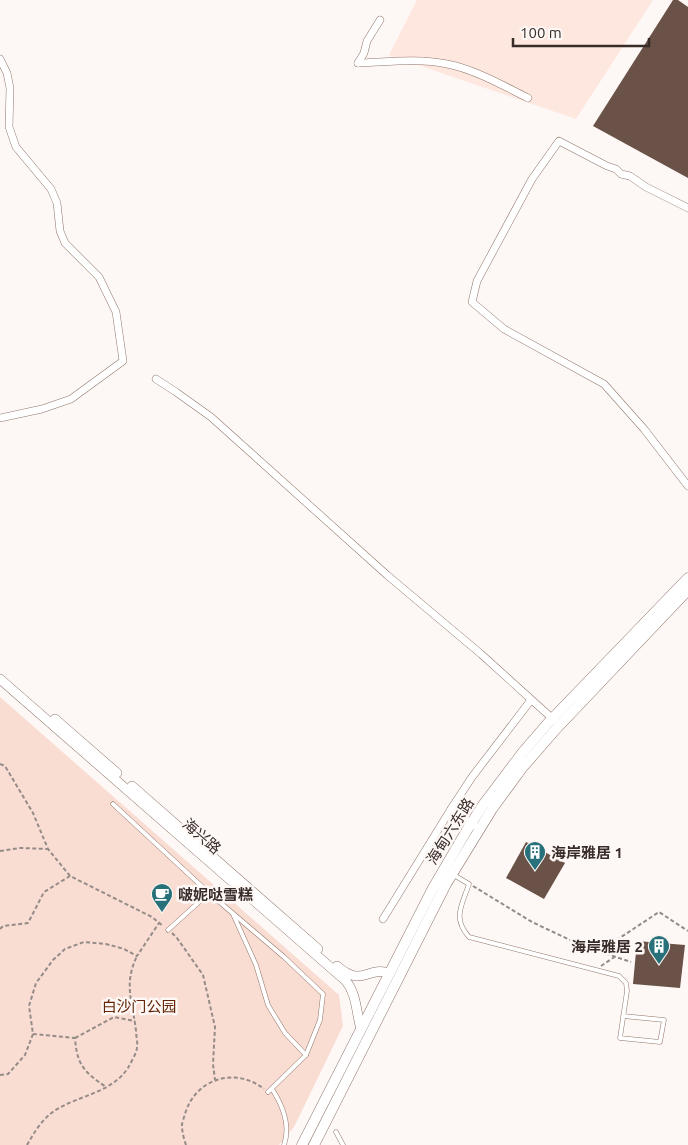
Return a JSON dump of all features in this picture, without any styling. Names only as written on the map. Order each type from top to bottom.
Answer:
[{"type":"main road","name":"海甸六东路","points":[[556,722],[688,578]]},
{"type":"main road","name":"海甸六东路","points":[[302,1145],[389,973],[475,826],[523,752],[556,722],[688,590]]},
{"type":"main road","name":"海甸六东路","points":[[314,1145],[447,873]]},
{"type":"street","points":[[380,20],[367,41],[364,53],[358,62],[420,61],[448,64],[494,80],[528,98]]},
{"type":"street","points":[[0,59],[7,73],[10,88],[9,127],[16,147],[51,188],[57,203],[60,231],[64,243],[99,276],[116,312],[123,361],[70,399],[42,409],[0,418]]},
{"type":"street","points":[[688,208],[646,187],[630,176],[621,174],[616,169],[559,141],[532,179],[476,281],[472,302],[504,329],[604,384],[644,429],[688,486]]},
{"type":"street","points":[[156,379],[211,418],[556,722]]},
{"type":"street","name":"海兴路","points":[[0,672],[343,971],[358,977],[380,970],[389,973]]},
{"type":"street","name":"海兴路","points":[[0,679],[346,981],[355,997],[356,1015],[361,1029]]},
{"type":"street","points":[[383,919],[472,777],[531,700]]},
{"type":"street","points":[[451,809],[475,826]]},
{"type":"lane","points":[[113,804],[322,994],[320,1020],[306,1055],[270,1090],[280,1102],[287,1121],[284,1145]]},
{"type":"lane","points":[[447,873],[469,884],[458,915],[462,928],[469,937],[619,976],[626,983],[627,991],[623,1016],[620,1038],[660,1042],[664,1020],[623,1016]]},
{"type":"lane","points":[[168,930],[209,893]]},
{"type":"lane","points":[[232,913],[256,964],[268,1005],[285,1033],[306,1055]]},
{"type":"lane","points":[[336,1132],[343,1145]]},
{"type":"path","points":[[0,764],[5,766],[33,813],[48,849],[70,876],[159,922],[177,938],[203,974],[215,1027],[213,1064],[215,1080]]},
{"type":"path","points":[[0,851],[20,848],[48,849]]},
{"type":"path","points":[[0,929],[3,926],[28,923],[44,892],[70,876]]},
{"type":"path","points":[[469,884],[532,922],[583,946],[631,962]]},
{"type":"path","points":[[600,951],[659,912],[688,931]]},
{"type":"path","points":[[27,1145],[39,1124],[58,1108],[106,1087],[127,1069],[138,1048],[129,993],[131,968],[159,922]]},
{"type":"path","points":[[0,1076],[8,1074],[25,1055],[33,1034],[30,1006],[36,983],[53,960],[65,948],[84,942],[106,944],[124,949],[137,956]]},
{"type":"path","points":[[594,970],[616,956]]},
{"type":"path","points":[[33,1034],[75,1038],[114,1018],[135,1021]]},
{"type":"path","points":[[75,1038],[76,1052],[84,1071],[106,1087]]},
{"type":"path","points":[[186,1145],[182,1124],[188,1103],[202,1087],[215,1080],[233,1077],[258,1084],[270,1090]]},
{"type":"shaded area","points":[[417,0],[653,0],[576,119],[389,55]]},
{"type":"green space","name":"白沙门公园","points":[[0,697],[339,995],[343,1026],[294,1127],[279,1145],[0,1145]]},
{"type":"building","points":[[673,0],[678,0],[688,7],[688,178],[593,126]]},
{"type":"building","name":"海岸雅居 1","points":[[526,842],[565,863],[544,899],[506,878]]},
{"type":"building","name":"海岸雅居 2","points":[[637,941],[685,945],[680,988],[633,984]]},
{"type":"place","name":"海岸雅居 1","points":[[535,871]]},
{"type":"place","name":"啵妮哒雪糕","points":[[162,913]]},
{"type":"place","name":"海岸雅居 2","points":[[659,965]]}]
